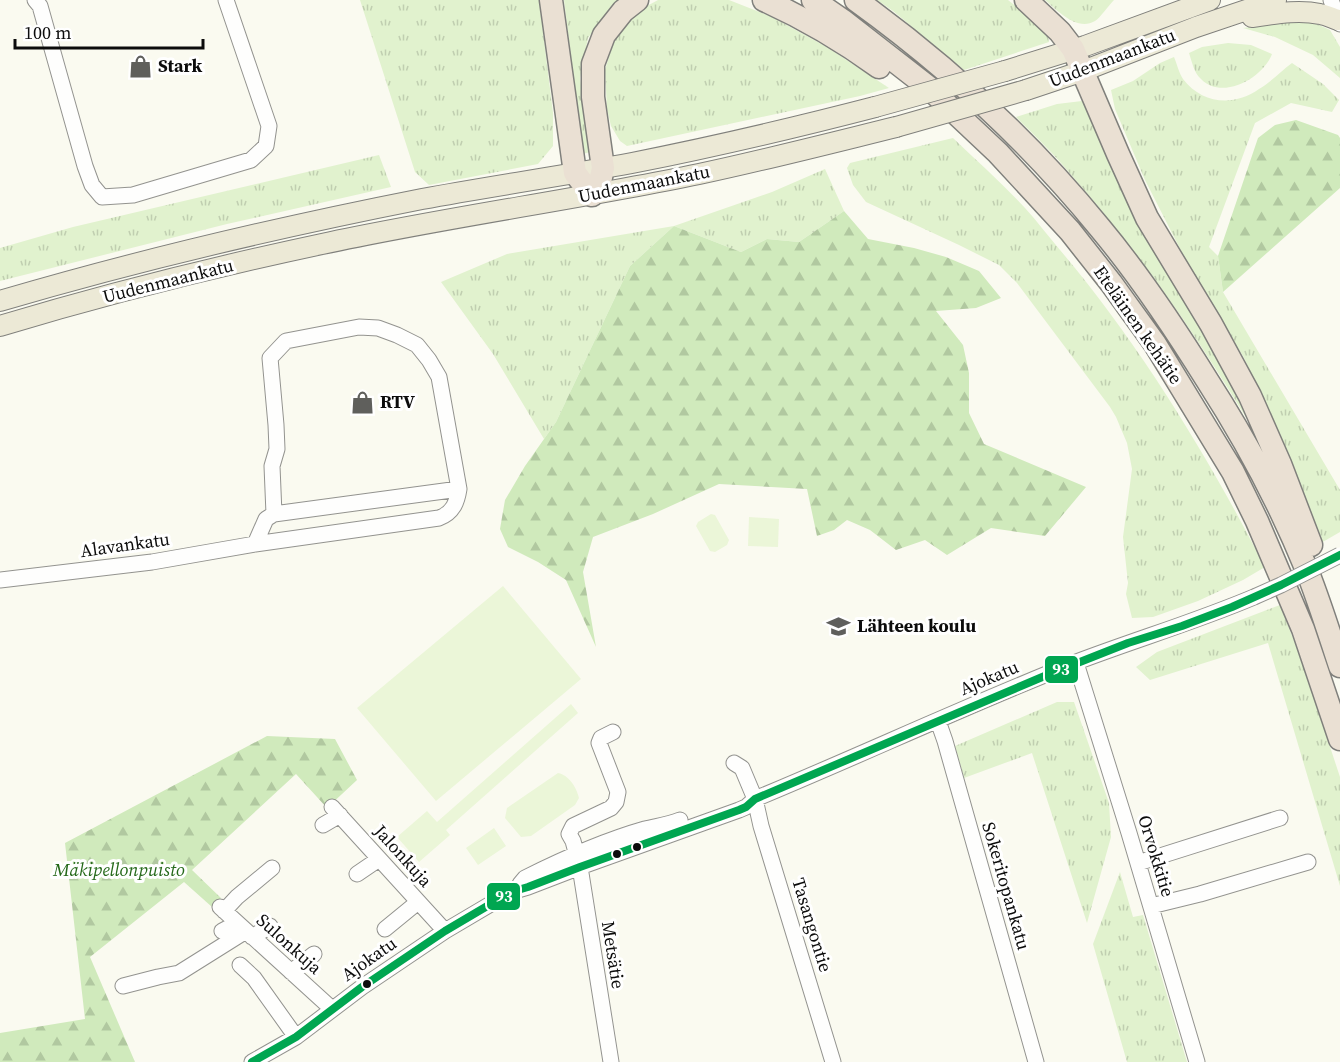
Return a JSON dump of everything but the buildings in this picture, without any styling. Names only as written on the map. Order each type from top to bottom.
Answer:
[{"type":"highway","points":[[551,0],[575,173],[592,195],[600,182],[603,168],[593,97],[594,64],[604,35],[623,11],[637,0]]},
{"type":"highway","points":[[764,0],[783,8],[864,56],[911,89],[968,135],[1070,231]]},
{"type":"highway","name":"Eteläinen kehätie","points":[[813,0],[928,87],[998,153],[1070,231],[1155,344],[1233,472],[1257,521],[1303,629],[1340,739]]},
{"type":"highway","name":"Eteläinen kehätie","points":[[856,0],[950,74],[1010,129],[1064,186],[1133,269],[1199,366],[1262,474],[1306,568],[1340,666]]},
{"type":"highway","points":[[1026,0],[1060,32],[1073,49],[1147,218],[1230,357],[1262,421],[1322,571],[1340,629]]},
{"type":"main road","name":"Uudenmaankatu","points":[[0,301],[109,270],[253,234],[426,199],[716,146],[875,107],[1005,71],[1210,0]]},
{"type":"main road","name":"Uudenmaankatu","points":[[0,326],[195,273],[310,246],[701,174],[896,127],[1026,90],[1083,71],[1161,39],[1276,0]]},
{"type":"main road","points":[[1214,22],[1276,14],[1307,13],[1321,14],[1339,22]]},
{"type":"street","points":[[35,0],[40,6],[85,166],[92,185],[102,197],[133,195],[251,160],[266,146],[269,126],[226,0]]},
{"type":"street","points":[[1331,0],[1339,22]]},
{"type":"street","points":[[255,544],[266,519],[274,514],[459,489],[439,377],[417,345],[378,328],[359,327],[286,341],[270,358],[277,449],[272,466],[274,514]]},
{"type":"street","name":"Alavankatu","points":[[0,580],[152,562],[255,544],[439,518],[446,516],[452,509],[457,501],[459,489]]},
{"type":"street","name":"Ajokatu","points":[[252,1062],[296,1037],[445,931],[511,892],[525,878],[578,861],[604,843],[647,828],[665,826],[743,798],[755,799],[1076,663],[1190,623],[1254,597],[1340,555]]},
{"type":"street","name":"Orvokkitie","points":[[1076,663],[1197,1062]]},
{"type":"street","name":"Sokeritopankatu","points":[[938,721],[1036,1062]]},
{"type":"street","name":"Metsätie","points":[[611,1062],[578,861],[569,834],[573,826],[611,808],[616,802],[618,792],[599,743],[601,738],[613,732]]},
{"type":"street","name":"Tasangontie","points":[[734,763],[742,768],[755,799],[761,826],[833,1062]]},
{"type":"street","name":"Jalonkuja","points":[[323,825],[336,811],[445,931]]},
{"type":"street","points":[[1138,863],[1280,818]]},
{"type":"street","points":[[357,874],[379,859]]},
{"type":"street","points":[[1150,906],[1200,894],[1308,862]]},
{"type":"street","name":"Sulonkuja","points":[[272,868],[222,909],[332,1010]]},
{"type":"street","points":[[385,928],[418,902]]},
{"type":"street","points":[[222,931],[270,926]]},
{"type":"street","points":[[123,987],[158,977],[179,974],[245,930]]},
{"type":"street","points":[[291,972],[314,954]]},
{"type":"street","points":[[240,965],[259,974],[296,1037]]},
{"type":"green space","points":[[360,0],[539,0],[553,113],[553,146],[538,164],[429,185],[415,172]]},
{"type":"green space","points":[[564,0],[620,0],[612,5],[588,38],[580,78],[590,152],[583,154]]},
{"type":"green space","points":[[658,0],[729,0],[772,17],[827,47],[889,88],[627,146],[620,141],[611,126],[607,109],[605,70],[614,40],[634,13]]},
{"type":"green space","points":[[877,0],[1008,0],[1032,19],[1048,36],[1049,42],[964,70]]},
{"type":"green space","points":[[1045,0],[1114,0],[1095,21],[1081,24],[1061,14]]},
{"type":"green space","points":[[1294,21],[1315,23],[1330,30],[1340,47],[1340,78],[1313,55],[1275,37],[1243,28]]},
{"type":"green space","points":[[1228,43],[1251,45],[1272,54],[1260,71],[1251,78],[1241,84],[1220,88],[1201,79],[1189,53],[1202,47]]},
{"type":"green space","points":[[1174,57],[1183,79],[1199,94],[1209,98],[1229,100],[1249,95],[1292,63],[1323,84],[1339,100],[1332,112],[1291,103],[1255,123],[1209,247],[1218,256],[1223,292],[1340,490],[1340,532],[1321,543],[1274,421],[1243,356],[1199,286],[1145,180],[1115,109],[1111,90],[1133,81],[1160,63]]},
{"type":"green space","points":[[1082,101],[1088,105],[1223,357],[1259,439],[1195,337],[1124,238],[1065,168],[1016,117],[1057,104]]},
{"type":"green space","points":[[1296,120],[1338,135],[1340,138],[1340,188],[1223,292],[1218,256],[1258,138],[1275,125]]},
{"type":"green space","points":[[953,138],[1029,213],[1118,324],[1196,443],[1265,567],[1198,601],[1153,617],[1132,618],[1126,594],[1128,583],[1123,537],[1132,469],[1127,443],[1110,407],[1017,283],[999,265],[866,202],[853,185],[847,168],[850,163]]},
{"type":"green space","points":[[379,155],[391,187],[227,224],[0,281],[0,248],[73,227]]},
{"type":"green space","points":[[825,169],[844,211],[799,242],[767,239],[741,252],[674,226],[772,192]]},
{"type":"green space","points":[[844,211],[868,239],[946,257],[979,271],[1001,298],[976,308],[936,311],[963,345],[969,373],[969,413],[984,444],[1086,487],[1045,536],[991,528],[947,555],[925,540],[896,550],[870,530],[847,520],[834,530],[817,536],[807,489],[719,484],[653,514],[593,537],[583,572],[596,647],[566,580],[508,547],[500,529],[505,500],[525,466],[556,422],[630,266],[674,226],[741,252],[767,239],[799,242]]},
{"type":"green space","points":[[674,226],[630,266],[556,422],[544,439],[493,354],[441,282],[507,254]]},
{"type":"green space","points":[[711,514],[715,515],[729,540],[727,545],[715,552],[710,551],[696,526],[698,522]]},
{"type":"green space","points":[[749,517],[779,519],[778,547],[748,546]]},
{"type":"green space","points":[[503,586],[581,679],[436,801],[357,708]]},
{"type":"green space","points":[[1280,605],[1301,659],[1340,777],[1340,886],[1268,643],[1150,680],[1136,667],[1157,652]]},
{"type":"green space","points":[[1057,702],[1074,702],[1109,803],[1111,837],[1087,923],[1032,753],[964,778],[955,746]]},
{"type":"green space","points":[[571,704],[578,713],[446,830],[450,835],[419,862],[397,837],[427,811],[437,822]]},
{"type":"green space","name":"Mäkipellonpuisto","points":[[267,736],[335,739],[357,780],[327,808],[296,774],[192,870],[221,898],[212,907],[184,882],[90,957],[135,1062],[0,1062],[0,1033],[85,1019],[65,843]]},
{"type":"green space","points":[[558,773],[566,776],[574,786],[579,798],[575,805],[531,836],[521,837],[505,818],[507,808]]},
{"type":"green space","points":[[494,828],[506,846],[478,865],[466,848]]},
{"type":"green space","points":[[1120,872],[1133,917],[1143,915],[1187,1062],[1127,1062],[1093,944]]},
{"type":"transit line","name":"93","points":[[252,1062],[296,1037],[362,987],[445,931],[511,892],[739,810],[755,799],[1047,675],[1128,643],[1232,607],[1340,555]]},
{"type":"place","name":"Stark","points":[[140,66]]},
{"type":"place","name":"RTV","points":[[362,402]]},
{"type":"place","name":"Lähteen koulu","points":[[839,626]]}]
